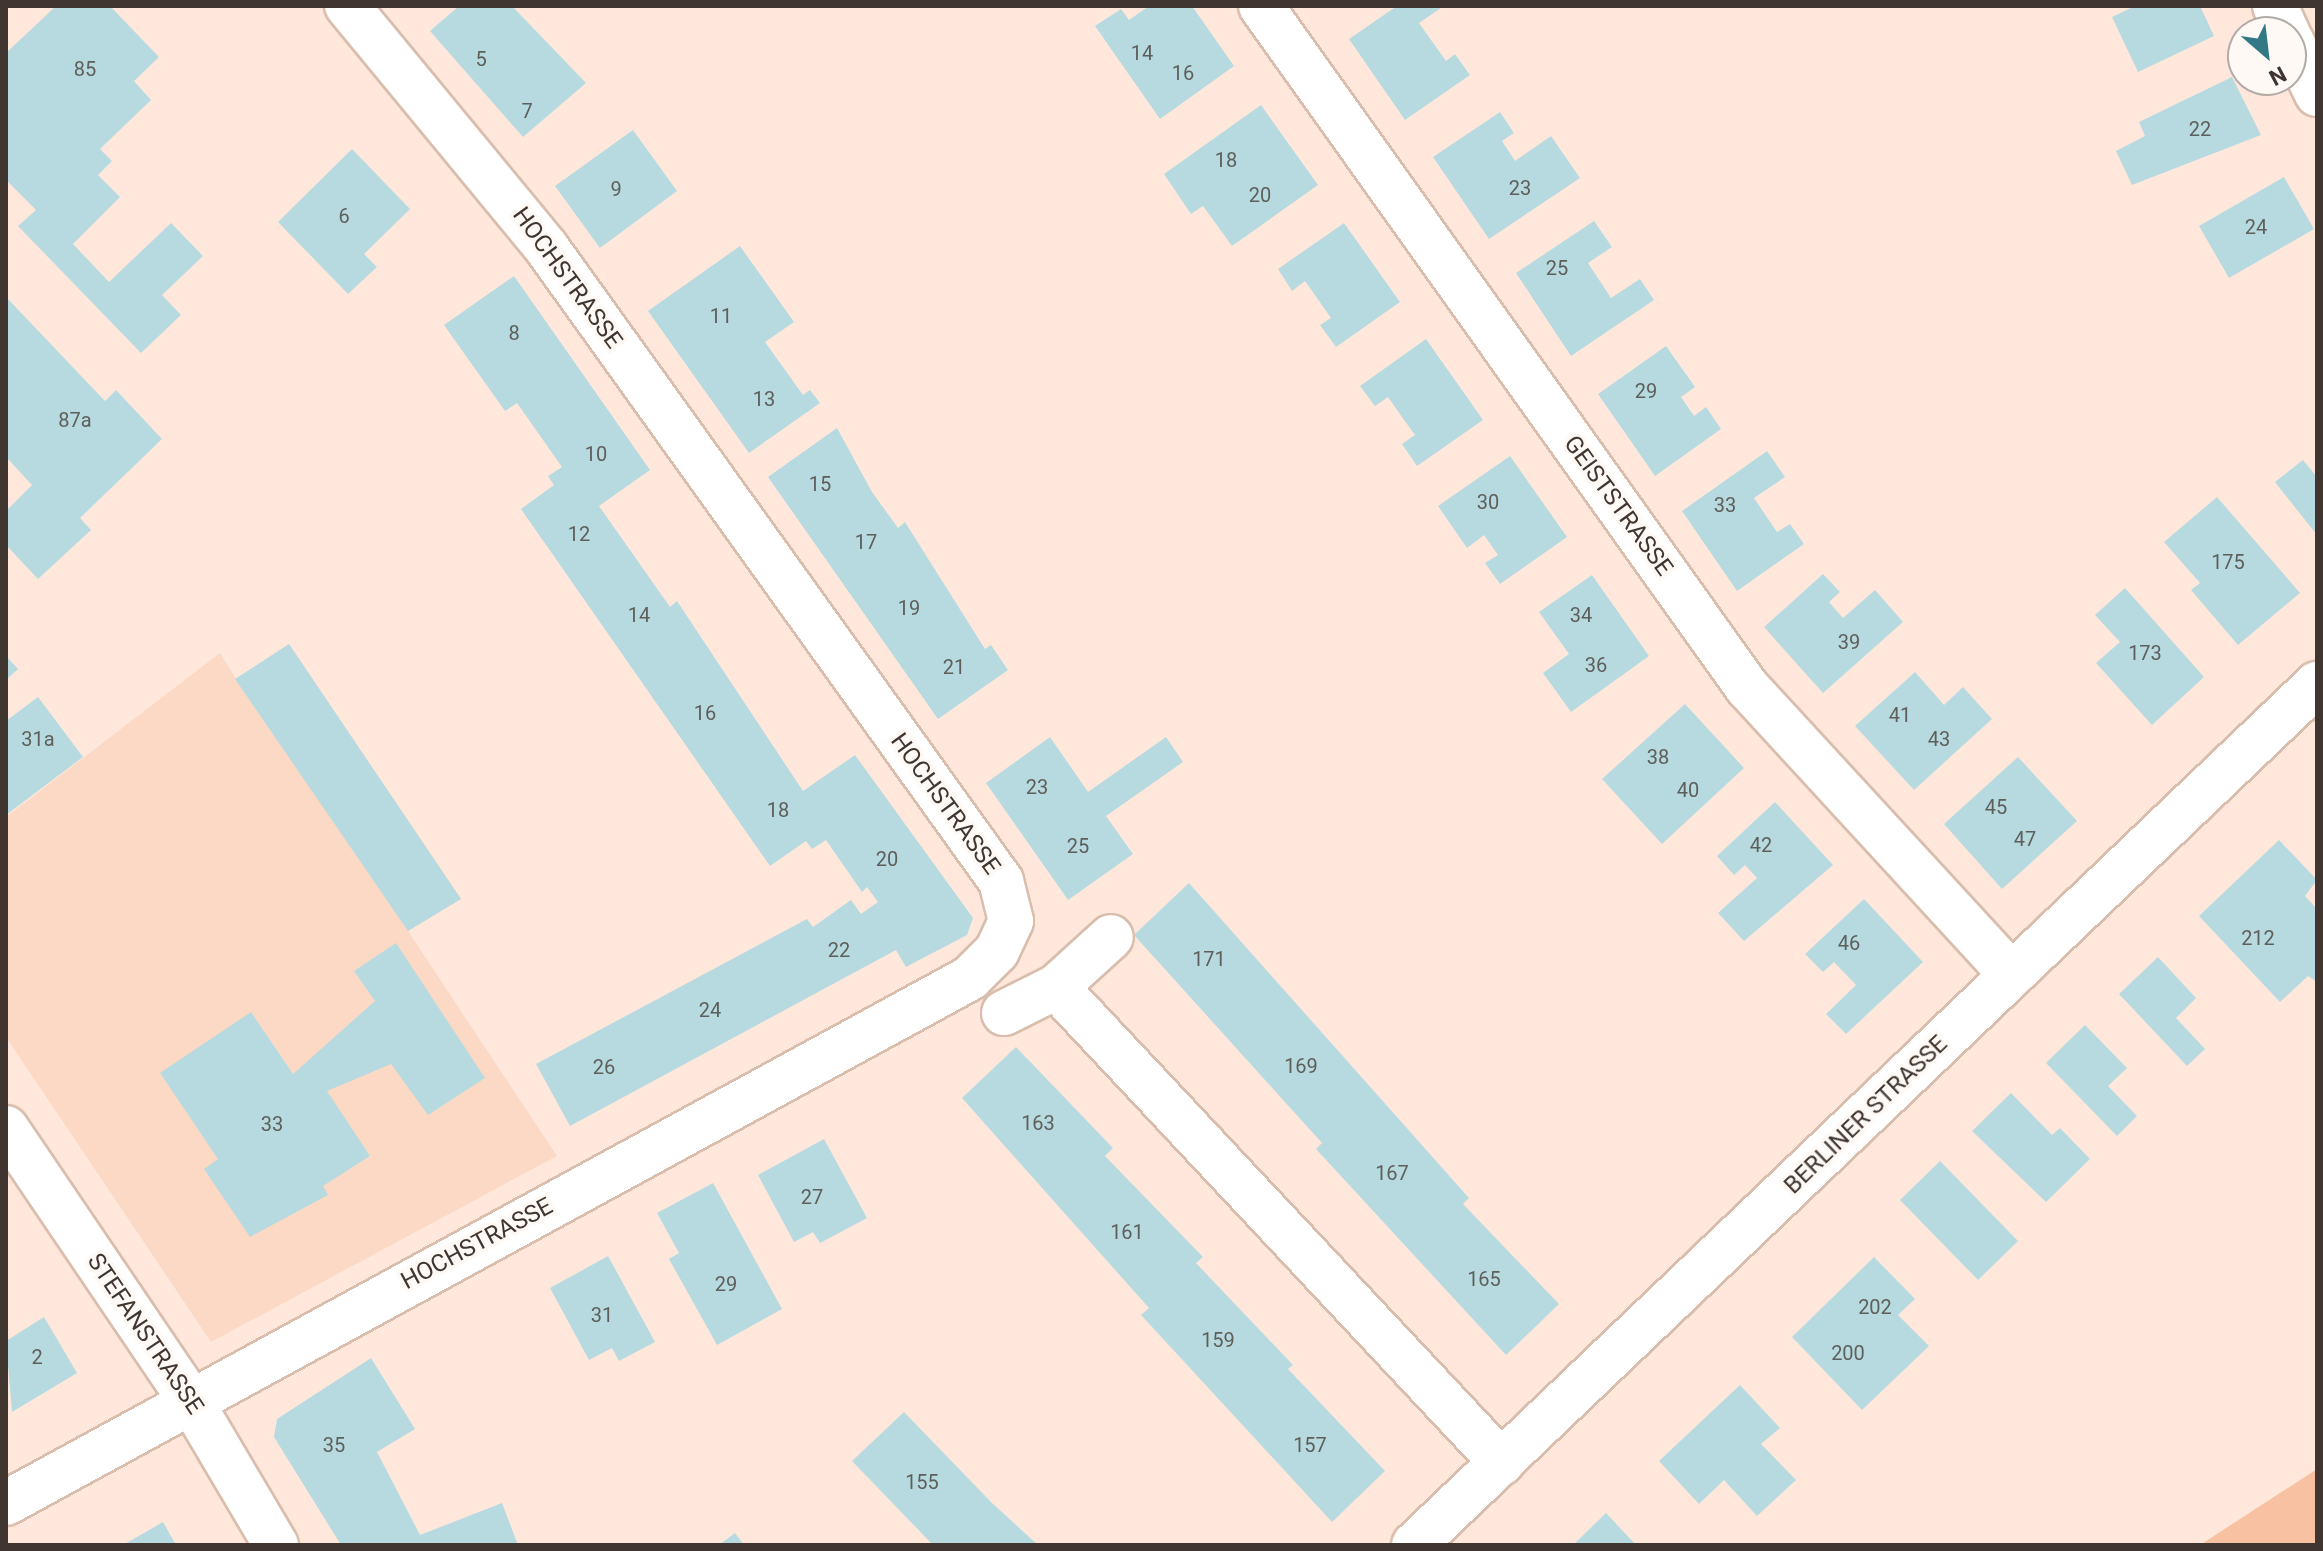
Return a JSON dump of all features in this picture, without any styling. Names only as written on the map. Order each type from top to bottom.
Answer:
[{"type":"street","name":"HOCHSTRASSE","points":[[6,1503],[189,1398],[970,978],[997,951],[1011,921],[1001,881],[555,260],[347,6]]},
{"type":"street","name":"GEISTSTRASSE","points":[[1261,6],[1747,687],[2012,975]]},
{"type":"street","points":[[2307,73],[2317,94]]},
{"type":"street","name":"BERLINER STRASSE","points":[[1414,1545],[2317,684]]},
{"type":"street","points":[[1004,1013],[1056,987],[1111,937]]},
{"type":"street","points":[[1056,987],[1502,1463]]},
{"type":"street","name":"STEFANSTRASSE","points":[[6,1128],[189,1398],[276,1545]]},
{"type":"shaded area","points":[[289,644],[461,899],[408,931],[557,1156],[211,1342],[6,1037],[6,817],[220,653],[236,679]]},
{"type":"shaded area","points":[[2317,1469],[2317,1545],[2200,1545]]},
{"type":"building","points":[[56,6],[110,6],[159,57],[134,81],[151,100],[100,149],[112,161],[98,175],[120,197],[73,244],[109,282],[171,223],[203,256],[162,295],[181,315],[141,353],[18,226],[36,210],[6,180],[6,53]]},
{"type":"building","points":[[459,6],[512,6],[586,83],[523,137],[430,31]]},
{"type":"building","points":[[1149,6],[1192,6],[1234,66],[1160,119],[1095,26],[1121,9],[1129,20]]},
{"type":"building","points":[[1397,6],[1444,6],[1419,23],[1446,61],[1455,54],[1470,75],[1405,120],[1349,39]]},
{"type":"building","points":[[2135,6],[2200,6],[2214,36],[2138,72],[2112,17]]},
{"type":"building","points":[[2227,79],[2227,96],[2242,96],[2261,135],[2132,185],[2116,151],[2145,136],[2139,122]]},
{"type":"building","points":[[1261,105],[1318,185],[1232,246],[1203,206],[1191,214],[1164,174]]},
{"type":"building","points":[[1500,112],[1514,133],[1502,141],[1515,161],[1551,136],[1580,178],[1489,239],[1433,157]]},
{"type":"building","points":[[633,130],[677,191],[600,248],[555,186]]},
{"type":"building","points":[[352,149],[410,209],[364,254],[377,267],[348,294],[278,222]]},
{"type":"building","points":[[2284,177],[2314,229],[2229,278],[2199,226]]},
{"type":"building","points":[[1594,221],[1612,247],[1588,263],[1611,298],[1640,279],[1654,300],[1571,356],[1516,273]]},
{"type":"building","points":[[1344,223],[1400,302],[1336,347],[1320,325],[1331,318],[1305,281],[1292,291],[1278,269]]},
{"type":"building","points":[[740,246],[794,322],[765,342],[803,395],[810,390],[820,403],[749,453],[648,311]]},
{"type":"building","points":[[514,276],[650,470],[599,506],[670,607],[677,601],[803,791],[855,755],[973,918],[967,935],[906,967],[896,950],[570,1126],[536,1064],[807,919],[813,927],[851,900],[861,914],[878,902],[867,887],[862,892],[826,840],[812,849],[806,841],[770,866],[521,509],[554,485],[548,476],[562,467],[517,403],[505,411],[444,325]]},
{"type":"building","points":[[6,297],[105,401],[116,390],[162,439],[80,518],[91,530],[38,579],[6,545],[6,511],[32,485],[6,457]]},
{"type":"building","points":[[1426,339],[1483,420],[1417,466],[1402,444],[1415,435],[1388,397],[1375,406],[1360,386]]},
{"type":"building","points":[[1666,346],[1695,387],[1681,397],[1694,416],[1706,407],[1721,429],[1655,476],[1598,394]]},
{"type":"building","points":[[837,428],[872,492],[898,528],[905,522],[985,649],[991,645],[1008,670],[938,719],[768,477]]},
{"type":"building","points":[[1767,451],[1785,477],[1754,498],[1777,532],[1790,524],[1804,544],[1737,591],[1682,511]]},
{"type":"building","points":[[1510,456],[1567,537],[1500,584],[1485,563],[1498,555],[1484,535],[1467,548],[1438,506]]},
{"type":"building","points":[[2303,460],[2317,477],[2317,535],[2275,482]]},
{"type":"building","points":[[2217,497],[2300,593],[2238,645],[2191,590],[2200,583],[2164,542]]},
{"type":"building","points":[[1823,574],[1840,592],[1829,602],[1843,618],[1875,590],[1903,622],[1823,693],[1764,627]]},
{"type":"building","points":[[1592,575],[1649,656],[1571,712],[1543,673],[1569,654],[1539,612]]},
{"type":"building","points":[[2125,588],[2204,677],[2152,725],[2096,663],[2120,642],[2095,615]]},
{"type":"building","points":[[289,644],[461,899],[408,931],[235,679]]},
{"type":"building","points":[[6,656],[18,669],[6,680]]},
{"type":"building","points":[[1915,672],[1944,705],[1963,687],[1992,719],[1914,790],[1855,726]]},
{"type":"building","points":[[38,697],[83,757],[6,815],[6,721]]},
{"type":"building","points":[[1685,704],[1744,768],[1662,844],[1602,779]]},
{"type":"building","points":[[1050,737],[1088,792],[1166,737],[1183,762],[1106,816],[1133,854],[1068,900],[986,783]]},
{"type":"building","points":[[2018,757],[2077,821],[2002,889],[1944,824]]},
{"type":"building","points":[[1775,802],[1833,865],[1744,941],[1718,913],[1757,878],[1745,865],[1734,875],[1717,856]]},
{"type":"building","points":[[2279,840],[2317,880],[2305,896],[2317,909],[2317,982],[2308,976],[2280,1002],[2199,916]]},
{"type":"building","points":[[1189,883],[1469,1198],[1463,1204],[1559,1304],[1506,1355],[1316,1149],[1322,1143],[1134,935]]},
{"type":"building","points":[[1864,899],[1923,962],[1846,1034],[1826,1014],[1856,985],[1834,962],[1823,972],[1805,954]]},
{"type":"building","points":[[396,943],[485,1078],[428,1115],[391,1064],[327,1091],[370,1156],[323,1186],[328,1195],[250,1237],[204,1169],[218,1159],[160,1073],[251,1012],[293,1074],[375,1001],[354,971]]},
{"type":"building","points":[[2158,957],[2196,998],[2176,1018],[2205,1049],[2187,1066],[2119,994]]},
{"type":"building","points":[[2085,1025],[2127,1068],[2108,1086],[2137,1116],[2117,1136],[2046,1063]]},
{"type":"building","points":[[1016,1047],[1113,1148],[1105,1156],[1203,1257],[1196,1263],[1293,1365],[1288,1369],[1385,1471],[1332,1522],[1141,1315],[1149,1308],[962,1098]]},
{"type":"building","points":[[2011,1093],[2052,1135],[2060,1128],[2090,1159],[2046,1202],[1972,1131]]},
{"type":"building","points":[[824,1139],[867,1218],[820,1243],[813,1232],[794,1242],[758,1175]]},
{"type":"building","points":[[1940,1161],[2018,1241],[1978,1280],[1900,1200]]},
{"type":"building","points":[[713,1183],[782,1309],[717,1345],[669,1259],[679,1253],[657,1213]]},
{"type":"building","points":[[608,1256],[655,1342],[619,1361],[612,1348],[589,1360],[550,1288]]},
{"type":"building","points":[[1874,1257],[1915,1299],[1898,1315],[1929,1346],[1862,1410],[1792,1337]]},
{"type":"building","points":[[44,1317],[77,1373],[12,1412],[6,1341]]},
{"type":"building","points":[[371,1358],[415,1429],[377,1452],[420,1535],[502,1503],[518,1545],[341,1545],[274,1437],[277,1419]]},
{"type":"building","points":[[1740,1385],[1780,1428],[1761,1444],[1796,1480],[1757,1516],[1724,1480],[1699,1504],[1659,1461]]},
{"type":"building","points":[[904,1412],[992,1503],[1038,1545],[933,1545],[852,1461]]},
{"type":"building","points":[[1606,1513],[1636,1545],[1573,1545]]},
{"type":"building","points":[[163,1522],[176,1545],[123,1545]]},
{"type":"building","points":[[735,1533],[744,1545],[719,1545]]}]
